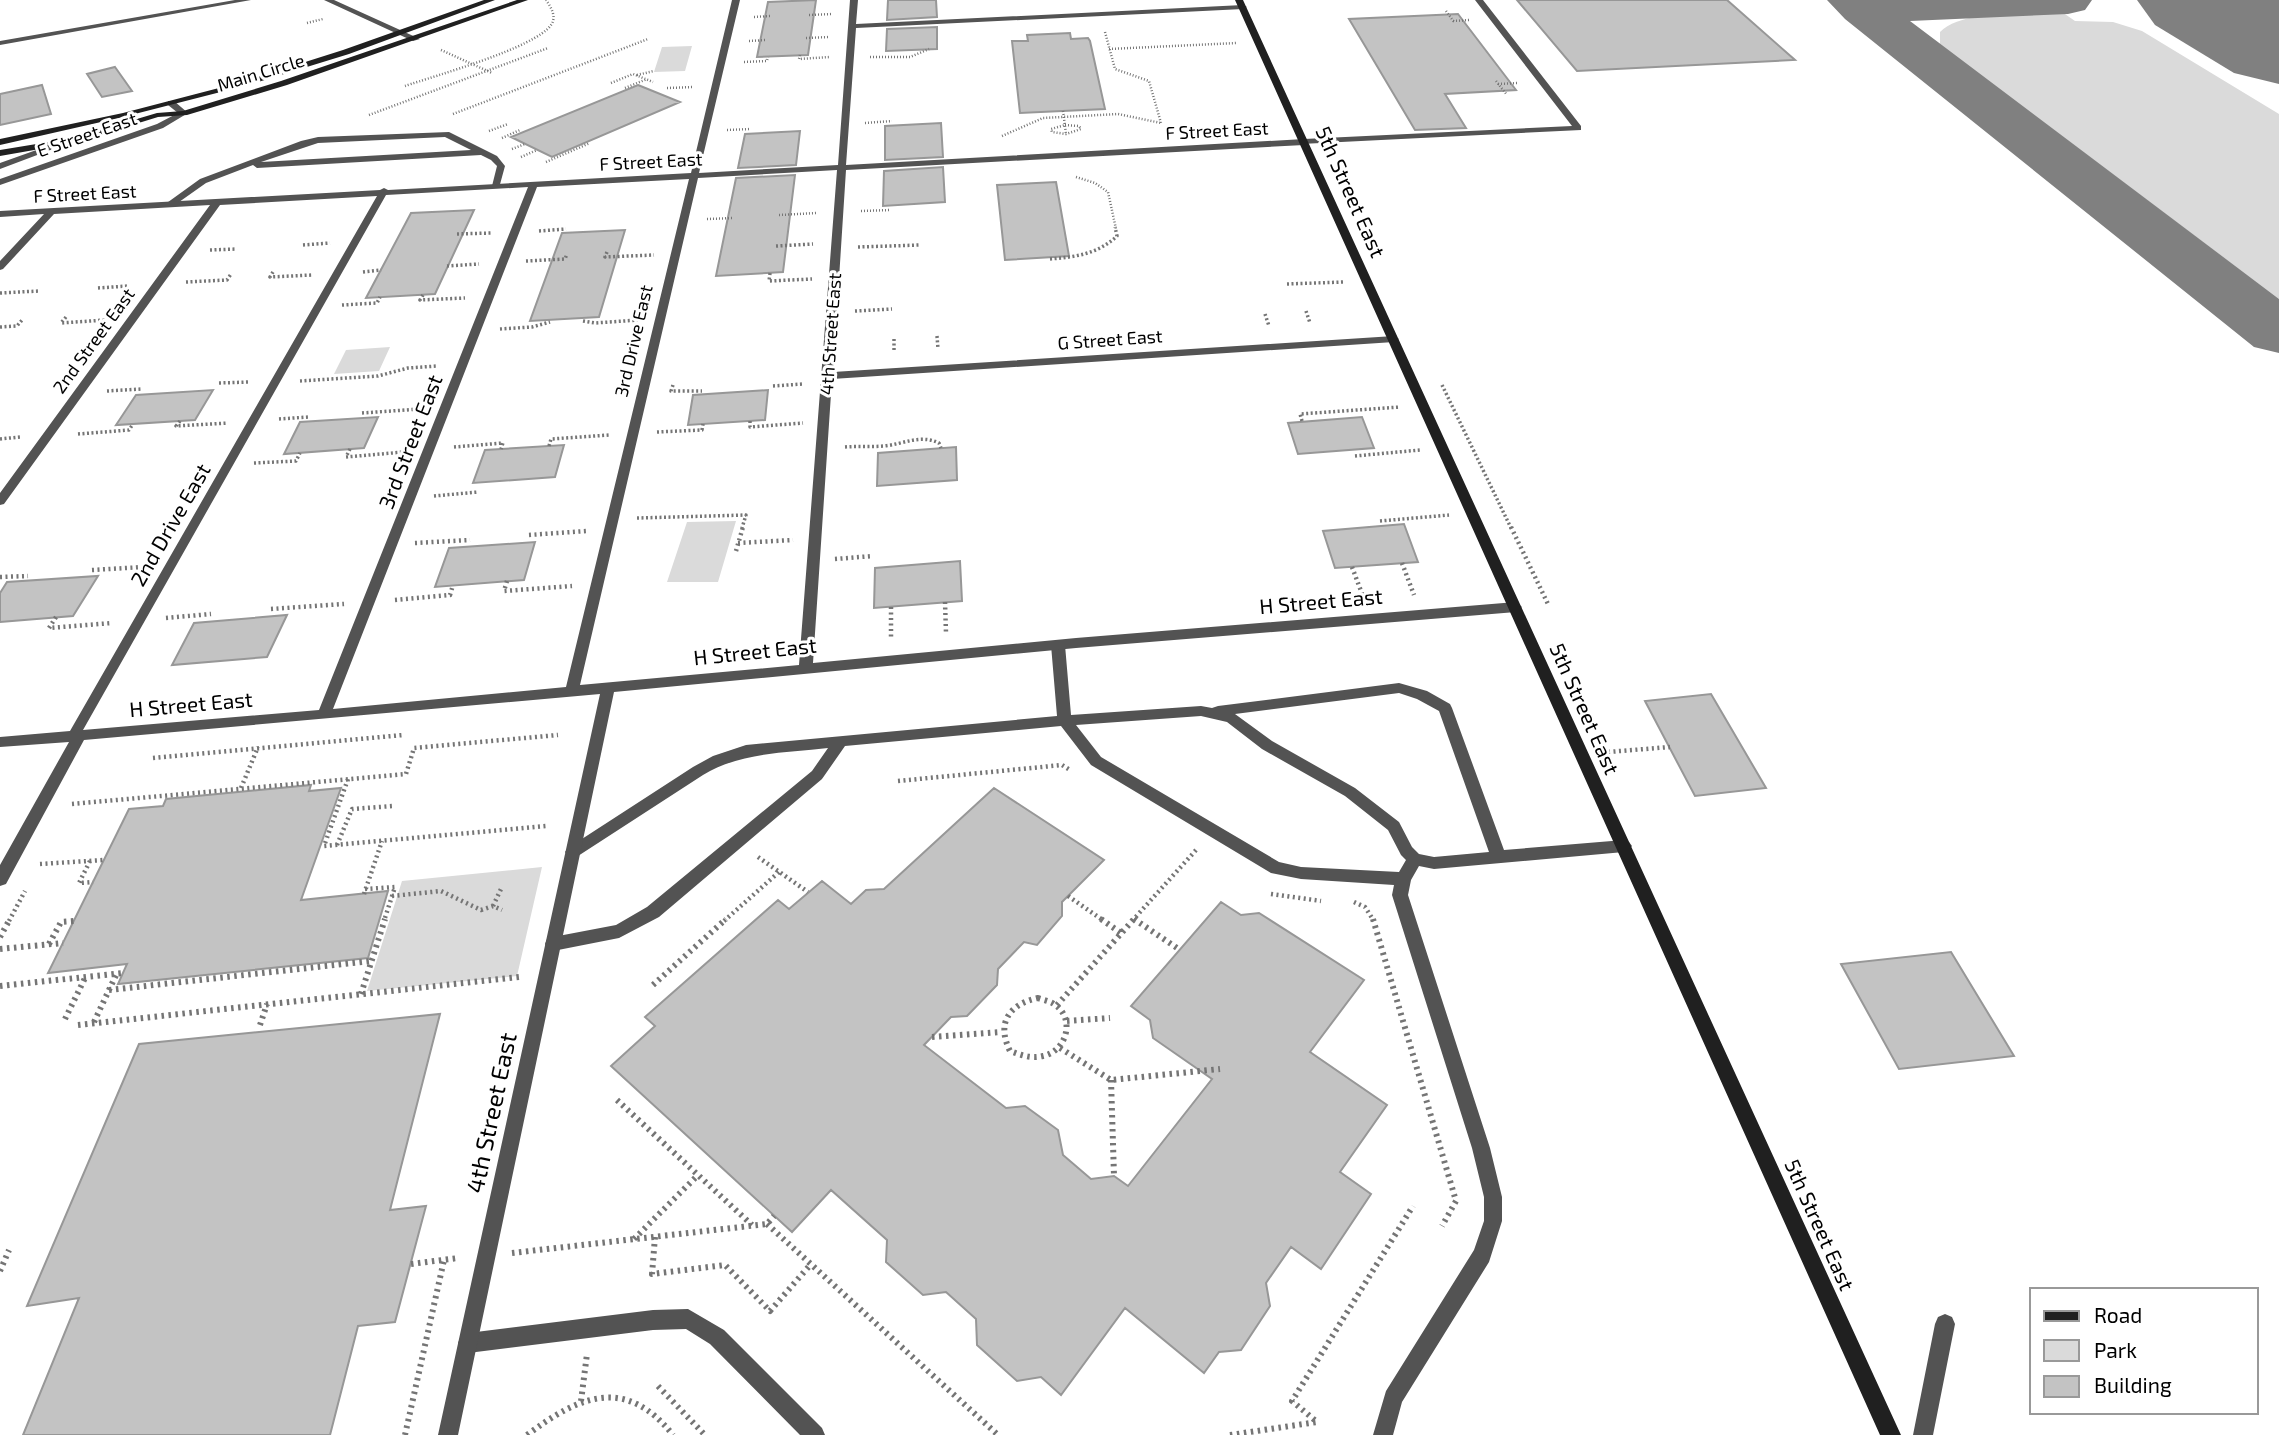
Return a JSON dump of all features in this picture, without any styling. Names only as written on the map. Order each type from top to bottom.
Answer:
[{"type":"street","points":[[0,43],[247,0]]},
{"type":"street","points":[[328,0],[416,38]]},
{"type":"street","name":"Main Circle","points":[[0,142],[171,103],[327,58],[491,0]]},
{"type":"street","name":"Main Circle","points":[[0,153],[74,140],[157,115],[184,113],[284,83],[524,0]]},
{"type":"street","name":"3rd Drive East","points":[[572,692],[736,0]]},
{"type":"street","name":"4th Street East","points":[[806,667],[854,0]]},
{"type":"street","name":"F Street East","points":[[0,214],[1578,128],[1479,0]]},
{"type":"street","points":[[852,26],[1241,4]]},
{"type":"street","name":"5th Street East","points":[[1241,4],[1891,1435]]},
{"type":"street","points":[[171,103],[184,113]]},
{"type":"street","name":"E Street East","points":[[0,182],[160,126],[184,113]]},
{"type":"street","points":[[169,205],[188,189],[242,166],[304,143],[336,138],[446,134],[494,158],[501,166],[496,186]]},
{"type":"street","name":"E Street East","points":[[0,166],[74,140]]},
{"type":"street","points":[[242,166],[482,152]]},
{"type":"street","name":"3rd Street East","points":[[324,715],[534,184]]},
{"type":"street","name":"2nd Drive East","points":[[0,878],[79,736],[76,729],[384,191]]},
{"type":"street","name":"2nd Street East","points":[[0,501],[217,202]]},
{"type":"street","points":[[0,267],[51,212]]},
{"type":"street","name":"G Street East","points":[[828,376],[1394,339]]},
{"type":"street","name":"H Street East","points":[[0,743],[572,692],[946,654],[1516,607]]},
{"type":"street","points":[[1058,645],[1064,720],[1096,761],[1276,868],[1301,873],[1403,879]]},
{"type":"street","name":"4th Street East","points":[[448,1435],[608,688]]},
{"type":"street","points":[[573,852],[718,758],[746,751],[1149,712],[1214,712],[1399,688],[1422,695],[1445,708],[1499,857]]},
{"type":"street","points":[[1214,712],[1231,718],[1267,745],[1350,792],[1394,826],[1406,851],[1415,859],[1434,863],[1624,846]]},
{"type":"street","points":[[553,944],[619,931],[653,912],[817,775],[841,741]]},
{"type":"street","points":[[1382,1435],[1393,1398],[1482,1255],[1493,1221],[1493,1197],[1481,1148],[1400,895],[1403,879],[1415,859]]},
{"type":"street","points":[[468,1343],[653,1320],[688,1319],[717,1337],[815,1435]]},
{"type":"street","points":[[1923,1435],[1945,1324]]},
{"type":"path","points":[[405,86],[543,33],[553,18],[551,6],[546,0]]},
{"type":"path","points":[[1446,11],[1454,23]]},
{"type":"path","points":[[453,114],[648,39]]},
{"type":"path","points":[[1163,132],[1149,81],[1115,69],[1109,49],[1258,42]]},
{"type":"path","points":[[800,55],[799,59],[897,53],[922,55],[929,49]]},
{"type":"path","points":[[440,50],[492,73]]},
{"type":"path","points":[[611,83],[654,71]]},
{"type":"path","points":[[636,75],[653,82]]},
{"type":"path","points":[[625,88],[647,79]]},
{"type":"path","points":[[1496,81],[1507,95]]},
{"type":"path","points":[[1063,111],[1066,134]]},
{"type":"path","points":[[971,161],[971,150],[1043,118],[1118,114],[1161,123]]},
{"type":"path","points":[[488,132],[508,124]]},
{"type":"path","points":[[1065,125],[1079,126],[1081,129],[1066,134],[1052,132],[1051,129],[1065,125]]},
{"type":"path","points":[[500,138],[520,130]]},
{"type":"path","points":[[538,166],[590,143]]},
{"type":"path","points":[[521,157],[537,150]]},
{"type":"path","points":[[1050,259],[1084,256],[1108,245],[1116,236],[1108,192],[1088,180],[1065,176]]},
{"type":"path","points":[[779,215],[890,210]]},
{"type":"path","points":[[457,234],[515,232]]},
{"type":"path","points":[[776,246],[920,245]]},
{"type":"path","points":[[607,252],[605,257],[675,255]]},
{"type":"path","points":[[503,263],[565,259],[567,254]]},
{"type":"path","points":[[273,272],[270,277],[337,273]]},
{"type":"path","points":[[770,273],[769,281],[835,278]]},
{"type":"path","points":[[157,284],[227,280],[231,274]]},
{"type":"path","points":[[1287,284],[1367,281]]},
{"type":"path","points":[[0,293],[39,291]]},
{"type":"path","points":[[423,295],[420,300],[489,296]]},
{"type":"path","points":[[318,306],[377,303],[380,297]]},
{"type":"path","points":[[833,313],[892,309]]},
{"type":"path","points":[[66,317],[61,323],[132,318]]},
{"type":"path","points":[[583,321],[595,323],[660,318]]},
{"type":"path","points":[[0,327],[17,326],[22,320]]},
{"type":"path","points":[[476,330],[532,327],[550,322]]},
{"type":"path","points":[[275,382],[378,376],[408,368],[463,364]]},
{"type":"path","points":[[673,385],[671,391],[702,391]]},
{"type":"path","points":[[1302,422],[1300,414],[1423,405]]},
{"type":"path","points":[[362,413],[446,407]]},
{"type":"path","points":[[1344,411],[1347,418]]},
{"type":"path","points":[[180,421],[176,426],[253,421]]},
{"type":"path","points":[[750,421],[750,427],[825,421]]},
{"type":"path","points":[[47,436],[129,430],[133,424]]},
{"type":"path","points":[[549,446],[551,439],[702,430],[703,424]]},
{"type":"path","points":[[823,449],[894,444],[914,438],[939,443],[940,448]]},
{"type":"path","points":[[350,449],[346,457],[503,443],[501,449]]},
{"type":"path","points":[[893,452],[894,444]]},
{"type":"path","points":[[1355,456],[1443,448]]},
{"type":"path","points":[[228,465],[296,461],[300,453]]},
{"type":"path","points":[[410,498],[478,492]]},
{"type":"path","points":[[1380,521],[1472,513]]},
{"type":"path","points":[[528,535],[747,514],[736,551]]},
{"type":"path","points":[[738,543],[816,538]]},
{"type":"path","points":[[392,545],[470,540]]},
{"type":"path","points":[[814,561],[873,556]]},
{"type":"path","points":[[1402,563],[1422,615]]},
{"type":"path","points":[[92,570],[170,565]]},
{"type":"path","points":[[1352,567],[1373,619]]},
{"type":"path","points":[[0,577],[28,576]]},
{"type":"path","points":[[507,581],[504,592],[597,583]]},
{"type":"path","points":[[271,609],[450,595],[453,585]]},
{"type":"path","points":[[945,602],[946,654]]},
{"type":"path","points":[[891,607],[891,659]]},
{"type":"path","points":[[56,617],[49,628],[211,614]]},
{"type":"path","points":[[153,758],[403,735]]},
{"type":"path","points":[[72,804],[406,774],[414,748],[558,735]]},
{"type":"path","points":[[1582,755],[1670,747]]},
{"type":"path","points":[[898,781],[1062,765],[1073,772]]},
{"type":"path","points":[[348,779],[324,846],[546,825]]},
{"type":"path","points":[[337,845],[352,808],[393,806]]},
{"type":"path","points":[[361,994],[395,887],[365,892],[382,841]]},
{"type":"path","points":[[737,842],[808,892]]},
{"type":"path","points":[[1186,842],[1208,856]]},
{"type":"path","points":[[1057,1004],[1197,849]]},
{"type":"path","points":[[40,864],[104,860]]},
{"type":"path","points":[[90,861],[79,883],[93,882]]},
{"type":"path","points":[[653,985],[779,872]]},
{"type":"path","points":[[493,906],[501,889]]},
{"type":"path","points":[[1261,890],[1284,898],[1325,901]]},
{"type":"path","points":[[392,896],[441,891],[481,910],[493,906],[502,910]]},
{"type":"path","points":[[1068,896],[1121,933]]},
{"type":"path","points":[[1348,900],[1364,907],[1374,921],[1456,1201],[1442,1226]]},
{"type":"path","points":[[1134,919],[1180,950]]},
{"type":"path","points":[[49,944],[61,922],[74,921]]},
{"type":"path","points":[[0,949],[63,943]]},
{"type":"path","points":[[109,990],[371,961]]},
{"type":"path","points":[[0,986],[120,974],[109,990],[94,1023]]},
{"type":"path","points":[[78,1025],[547,974]]},
{"type":"path","points":[[65,1018],[85,977]]},
{"type":"path","points":[[1038,998],[1057,1004],[1068,1021],[1068,1030],[1059,1048],[1041,1058],[1020,1057],[1010,1051],[1001,1032],[1002,1022],[1016,1004],[1038,998]]},
{"type":"path","points":[[260,1025],[267,1004]]},
{"type":"path","points":[[1068,1021],[1110,1018]]},
{"type":"path","points":[[932,1037],[1001,1032]]},
{"type":"path","points":[[1059,1048],[1111,1080],[1220,1069]]},
{"type":"path","points":[[1111,1080],[1114,1176]]},
{"type":"path","points":[[617,1100],[753,1226]]},
{"type":"path","points":[[634,1239],[698,1175]]},
{"type":"path","points":[[1230,1435],[1317,1422],[1292,1401],[1413,1206]]},
{"type":"path","points":[[411,1264],[753,1226],[767,1224],[774,1216]]},
{"type":"path","points":[[767,1224],[998,1435]]},
{"type":"path","points":[[655,1237],[652,1274],[725,1265],[770,1311],[811,1264]]},
{"type":"path","points":[[0,1271],[9,1250]]},
{"type":"path","points":[[405,1435],[444,1260]]},
{"type":"path","points":[[581,1401],[590,1328]]},
{"type":"path","points":[[659,1386],[705,1435]]},
{"type":"path","points":[[527,1435],[550,1416],[581,1401],[611,1397],[639,1402],[663,1418],[673,1435]]},
{"type":"green space","points":[[2062,12],[2075,21],[2113,22],[2142,31],[2279,114],[2279,299],[1940,45],[1940,32],[1964,19],[1997,14]]},
{"type":"green space","points":[[692,46],[685,71],[654,72],[662,47]]},
{"type":"green space","points":[[390,347],[379,371],[334,374],[346,350]]},
{"type":"green space","points":[[736,521],[718,582],[667,582],[687,522]]},
{"type":"green space","points":[[542,867],[517,976],[367,991],[402,881]]},
{"type":"building","points":[[816,0],[808,55],[757,57],[768,2]]},
{"type":"building","points":[[888,0],[936,0],[937,17],[887,20]]},
{"type":"building","points":[[1517,0],[1727,0],[1795,60],[1577,71]]},
{"type":"building","points":[[1458,14],[1516,90],[1445,94],[1466,128],[1415,130],[1349,19]]},
{"type":"building","points":[[937,27],[937,49],[886,51],[887,29]]},
{"type":"building","points":[[1070,33],[1071,39],[1088,38],[1090,41],[1105,109],[1020,113],[1012,41],[1028,41],[1027,35]]},
{"type":"building","points":[[115,67],[132,91],[102,97],[87,74]]},
{"type":"building","points":[[42,85],[51,114],[0,125],[0,94]]},
{"type":"building","points":[[638,85],[680,102],[552,157],[511,137]]},
{"type":"building","points":[[941,123],[943,157],[885,160],[885,126]]},
{"type":"building","points":[[800,131],[796,165],[738,168],[745,134]]},
{"type":"building","points":[[943,167],[945,202],[883,206],[884,171]]},
{"type":"building","points":[[795,175],[783,272],[716,276],[736,178]]},
{"type":"building","points":[[1056,182],[1069,256],[1005,260],[997,185]]},
{"type":"building","points":[[474,210],[435,294],[366,298],[411,213]]},
{"type":"building","points":[[625,230],[599,317],[530,321],[562,233]]},
{"type":"building","points":[[213,390],[195,420],[116,425],[136,395]]},
{"type":"building","points":[[768,390],[765,420],[688,425],[693,395]]},
{"type":"building","points":[[378,417],[364,448],[284,454],[300,422]]},
{"type":"building","points":[[1362,417],[1374,448],[1298,454],[1288,423]]},
{"type":"building","points":[[564,445],[555,477],[473,483],[485,450]]},
{"type":"building","points":[[956,447],[957,480],[877,486],[878,453]]},
{"type":"building","points":[[1404,524],[1418,562],[1335,568],[1323,531]]},
{"type":"building","points":[[535,542],[524,580],[435,587],[449,548]]},
{"type":"building","points":[[960,561],[962,601],[874,608],[875,568]]},
{"type":"building","points":[[98,576],[73,616],[0,622],[0,593],[7,582]]},
{"type":"building","points":[[287,615],[267,657],[172,665],[194,623]]},
{"type":"building","points":[[1711,694],[1766,788],[1695,796],[1645,701]]},
{"type":"building","points":[[311,785],[309,791],[341,788],[301,900],[388,891],[368,958],[118,984],[127,964],[48,973],[129,809],[163,806],[166,799]]},
{"type":"building","points":[[994,788],[1104,860],[1062,902],[1062,916],[1037,945],[1024,942],[998,969],[997,985],[967,1016],[951,1017],[924,1045],[1006,1108],[1025,1106],[1058,1130],[1063,1155],[1091,1179],[1114,1176],[1128,1186],[1212,1079],[1153,1038],[1150,1020],[1131,1006],[1221,902],[1241,915],[1259,913],[1364,980],[1310,1052],[1387,1105],[1340,1172],[1371,1194],[1321,1269],[1291,1247],[1266,1283],[1270,1306],[1241,1350],[1219,1352],[1204,1373],[1125,1308],[1061,1395],[1041,1377],[1017,1381],[977,1345],[976,1319],[946,1292],[923,1295],[886,1262],[887,1240],[831,1190],[792,1232],[611,1066],[655,1026],[645,1017],[778,900],[789,909],[822,881],[851,904],[866,890],[884,889]]},
{"type":"building","points":[[1951,952],[2014,1056],[1899,1069],[1841,964]]},
{"type":"building","points":[[440,1014],[390,1210],[426,1206],[395,1322],[358,1326],[330,1435],[23,1435],[79,1298],[27,1306],[139,1044]]},
{"type":"taxiway","points":[[1851,0],[1863,9]]},
{"type":"taxiway","points":[[1863,9],[2068,0]]},
{"type":"taxiway","points":[[1863,9],[2279,332]]},
{"type":"runway","points":[[2197,0],[2279,46]]}]
